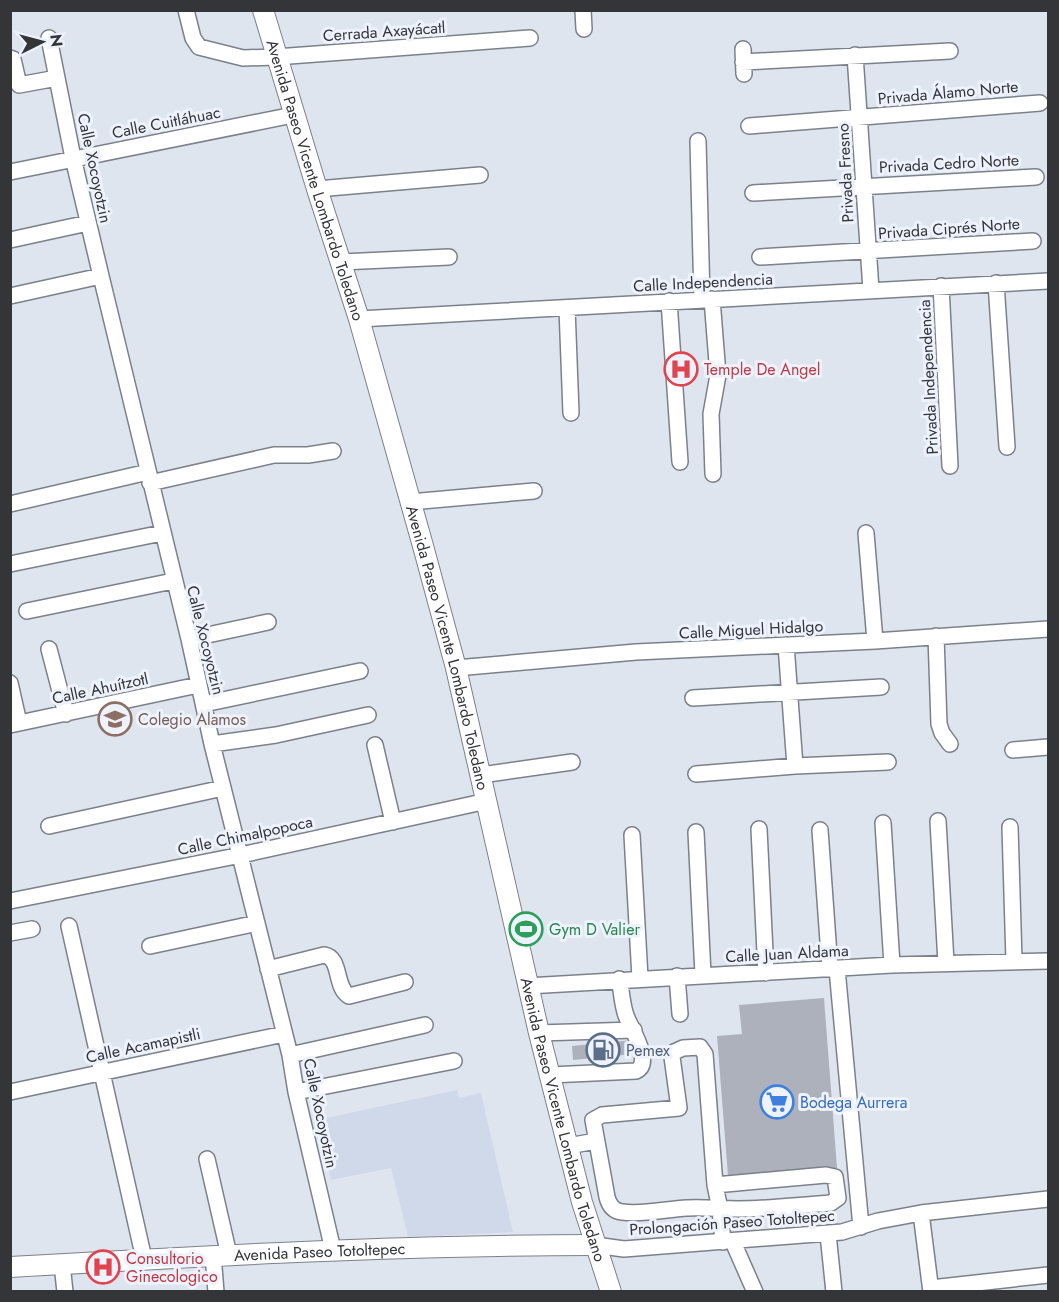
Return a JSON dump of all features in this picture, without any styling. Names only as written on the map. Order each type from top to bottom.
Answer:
[{"type":"main road","name":"Avenida Paseo Vicente Lombardo Toledano","points":[[263,10],[359,319],[456,668],[527,986],[594,1245],[611,1292]]},
{"type":"main road","name":"Avenida Paseo Totoltepec","points":[[10,1267],[333,1250],[483,1245],[594,1245]]},
{"type":"street","name":"Cerrada Axayácatl","points":[[186,10],[193,38],[199,47],[243,58],[530,38]]},
{"type":"street","points":[[583,10],[584,29]]},
{"type":"street","name":"Calle Xocoyotzin","points":[[49,38],[73,159],[100,276],[189,639],[212,744],[290,1055],[296,1092],[333,1250]]},
{"type":"street","points":[[743,62],[942,51]]},
{"type":"street","name":"Privada Fresno","points":[[855,55],[871,290]]},
{"type":"street","points":[[10,58],[13,59],[19,85],[57,78]]},
{"type":"street","name":"Privada Álamo Norte","points":[[749,127],[1040,103]]},
{"type":"street","name":"Calle Cuitláhuac","points":[[10,172],[294,115]]},
{"type":"street","points":[[698,141],[707,300],[718,375],[711,414],[713,474]]},
{"type":"street","points":[[317,189],[480,175]]},
{"type":"street","name":"Privada Cedro Norte","points":[[753,191],[1037,177]]},
{"type":"street","points":[[10,240],[88,223]]},
{"type":"street","name":"Privada Ciprés Norte","points":[[760,257],[1033,241]]},
{"type":"street","points":[[341,262],[449,257]]},
{"type":"street","points":[[10,296],[100,276]]},
{"type":"street","name":"Calle Independencia","points":[[359,319],[1048,281]]},
{"type":"street","points":[[996,283],[1007,447]]},
{"type":"street","name":"Privada Independencia","points":[[941,286],[950,466]]},
{"type":"street","points":[[669,301],[680,462]]},
{"type":"street","points":[[567,308],[571,413]]},
{"type":"street","points":[[10,504],[274,455],[308,455],[333,451]]},
{"type":"street","points":[[410,502],[534,491]]},
{"type":"street","points":[[866,533],[875,641]]},
{"type":"street","points":[[10,564],[162,534]]},
{"type":"street","points":[[27,611],[173,581]]},
{"type":"street","points":[[189,639],[268,622]]},
{"type":"street","name":"Calle Miguel Hidalgo","points":[[456,668],[636,652],[875,641],[1048,629]]},
{"type":"street","points":[[936,636],[939,723],[942,733],[950,744]]},
{"type":"street","points":[[786,645],[795,766]]},
{"type":"street","points":[[49,650],[66,714]]},
{"type":"street","points":[[204,704],[360,671]]},
{"type":"street","points":[[10,683],[15,724]]},
{"type":"street","name":"Calle Ahuítzotl","points":[[15,724],[198,685]]},
{"type":"street","points":[[693,698],[881,687]]},
{"type":"street","points":[[212,744],[276,735],[368,715]]},
{"type":"street","points":[[375,745],[393,822]]},
{"type":"street","points":[[1013,750],[1048,747]]},
{"type":"street","points":[[481,775],[572,762]]},
{"type":"street","points":[[696,774],[795,766],[888,762]]},
{"type":"street","points":[[49,826],[223,788]]},
{"type":"street","name":"Calle Chimalpopoca","points":[[10,901],[241,855],[487,801]]},
{"type":"street","points":[[938,821],[946,963]]},
{"type":"street","points":[[883,823],[892,965]]},
{"type":"street","points":[[1010,827],[1014,961]]},
{"type":"street","points":[[759,829],[766,973]]},
{"type":"street","points":[[820,830],[861,1227]]},
{"type":"street","points":[[696,832],[704,975]]},
{"type":"street","points":[[632,835],[640,978]]},
{"type":"street","points":[[150,946],[256,923]]},
{"type":"street","points":[[69,926],[144,1259]]},
{"type":"street","points":[[10,933],[32,929]]},
{"type":"street","points":[[268,969],[324,955],[330,956],[333,960],[340,986],[349,996],[405,982]]},
{"type":"street","name":"Calle Juan Aldama","points":[[527,986],[892,965],[1048,961]]},
{"type":"street","points":[[677,976],[680,1014]]},
{"type":"street","points":[[550,1076],[638,1070],[642,1065],[641,1052],[625,1010],[620,979]]},
{"type":"street","points":[[290,1055],[425,1025]]},
{"type":"street","points":[[539,1034],[634,1030]]},
{"type":"street","name":"Calle Acamapistli","points":[[10,1092],[284,1034]]},
{"type":"street","points":[[716,1200],[831,1203],[838,1198],[836,1180],[833,1176],[826,1175],[716,1200],[687,1208],[620,1212],[614,1209],[607,1197],[593,1125],[596,1117],[616,1113],[679,1108],[672,1057],[674,1052],[683,1048],[700,1047],[705,1054],[716,1200],[723,1242],[755,1292]]},
{"type":"street","points":[[296,1092],[454,1061]]},
{"type":"street","points":[[569,1150],[597,1145]]},
{"type":"street","points":[[207,1159],[221,1255],[216,1292]]},
{"type":"street","name":"Prolongación Paseo Totoltepec","points":[[594,1245],[624,1249],[828,1234],[921,1213],[1048,1199]]},
{"type":"street","points":[[921,1213],[931,1290],[1048,1275]]},
{"type":"street","points":[[828,1234],[834,1292]]},
{"type":"street","points":[[62,1264],[65,1292]]},
{"type":"shaded area","points":[[457,1090],[459,1098],[481,1093],[513,1232],[408,1237],[391,1168],[331,1180],[317,1120]]},
{"type":"building","name":"Bodega Aurrera","points":[[824,998],[837,1168],[728,1176],[717,1036],[742,1034],[739,1005]]},
{"type":"building","name":"Pemex","points":[[633,1040],[634,1054],[573,1060],[572,1046]]},
{"type":"place","name":"Temple De Angel","points":[[681,369]]},
{"type":"place","name":"Colegio Alamos","points":[[115,719]]},
{"type":"place","name":"Gym D Valier","points":[[526,929]]},
{"type":"place","name":"Pemex","points":[[603,1050]]},
{"type":"place","name":"Bodega Aurrera","points":[[777,1102]]},
{"type":"place","name":"Consultorio Ginecologico","points":[[103,1267]]}]
